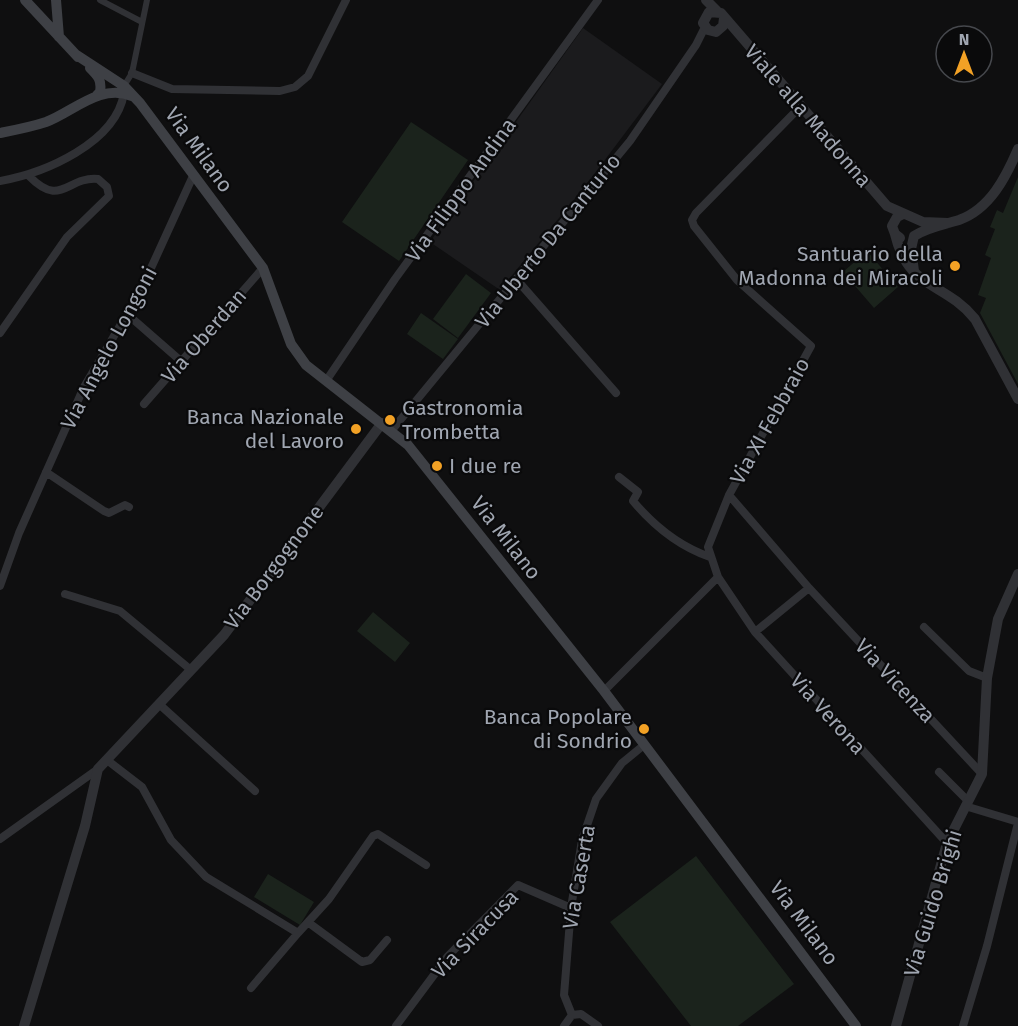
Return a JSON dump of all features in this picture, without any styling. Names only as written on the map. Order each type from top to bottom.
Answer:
[{"type":"main road","points":[[26,0],[59,38],[99,77],[100,92],[97,95]]},
{"type":"main road","points":[[56,0],[59,38]]},
{"type":"main road","points":[[75,54],[128,92]]},
{"type":"main road","points":[[0,133],[44,123],[97,95],[128,92]]},
{"type":"main road","name":"Via Milano","points":[[128,92],[263,268],[291,344],[306,365],[392,430],[408,445],[604,691],[856,1026]]},
{"type":"main road","name":"Via Milano","points":[[848,1014],[861,1026]]},
{"type":"street","points":[[100,0],[142,22]]},
{"type":"street","points":[[0,181],[29,176],[69,158],[85,147],[114,119],[122,108],[128,92],[147,0]]},
{"type":"street","points":[[132,73],[172,89],[280,91],[295,87],[308,76],[346,0]]},
{"type":"street","name":"Via Filippo Andina","points":[[326,381],[395,279],[598,0]]},
{"type":"street","points":[[701,0],[712,29]]},
{"type":"street","name":"Viale alla Madonna","points":[[706,0],[880,198],[892,209],[908,215]]},
{"type":"street","points":[[705,15],[720,15],[712,29]]},
{"type":"street","name":"Viale alla Madonna","points":[[712,29],[736,34]]},
{"type":"street","name":"Via Uberto Da Canturio","points":[[392,430],[630,141],[696,45],[712,29]]},
{"type":"street","name":"Via XI Febbraio","points":[[710,557],[708,547],[729,495],[811,346],[737,280],[694,226],[692,220],[696,213],[800,107]]},
{"type":"street","points":[[894,232],[903,239],[974,212],[993,195],[1018,149]]},
{"type":"street","points":[[0,333],[67,237],[109,196],[107,187],[98,179],[84,180],[60,190],[48,191],[40,187],[29,176]]},
{"type":"street","name":"Via Angelo Longoni","points":[[0,586],[4,561],[84,387],[141,290],[193,176]]},
{"type":"street","name":"Viale alla Madonna","points":[[880,198],[894,232]]},
{"type":"street","points":[[948,223],[928,223],[908,215],[894,221],[894,232],[901,255],[916,277],[965,307],[975,319],[1018,399]]},
{"type":"street","points":[[908,215],[918,225],[911,257],[916,277]]},
{"type":"street","name":"Via Oberdan","points":[[144,404],[263,268]]},
{"type":"street","points":[[517,280],[616,393]]},
{"type":"street","points":[[127,314],[182,362]]},
{"type":"street","name":"Via Borgognone","points":[[98,769],[224,635],[382,423]]},
{"type":"street","points":[[46,472],[104,511],[109,513],[125,505],[129,507]]},
{"type":"street","points":[[604,691],[718,577],[710,557],[684,548],[645,515],[633,501],[638,492],[619,477]]},
{"type":"street","name":"Via XI Febbraio","points":[[729,495],[809,588]]},
{"type":"street","name":"Via Guido Brighi","points":[[896,1026],[947,843],[982,774],[987,678],[998,619],[1018,574]]},
{"type":"street","name":"Via Verona","points":[[718,577],[755,632],[947,843]]},
{"type":"street","points":[[755,632],[809,588]]},
{"type":"street","name":"Via Vicenza","points":[[809,588],[982,774]]},
{"type":"street","points":[[65,594],[120,611],[191,670]]},
{"type":"street","points":[[924,627],[969,671],[987,678]]},
{"type":"street","points":[[159,704],[255,791]]},
{"type":"street","name":"Via Caserta","points":[[572,1014],[564,995],[571,908],[582,840],[596,799],[622,763],[644,745]]},
{"type":"street","points":[[107,760],[142,787],[171,840],[206,878],[229,894],[298,933]]},
{"type":"street","points":[[0,839],[98,769]]},
{"type":"street","points":[[24,1026],[79,847],[98,769]]},
{"type":"street","points":[[939,772],[967,804],[1018,823],[987,946],[963,1026]]},
{"type":"street","points":[[251,987],[309,923],[373,836],[378,834],[386,837],[426,865]]},
{"type":"street","name":"Via Siracusa","points":[[396,1026],[448,956],[518,885],[571,908]]},
{"type":"street","points":[[309,923],[362,962],[370,960],[387,940]]},
{"type":"street","points":[[564,1026],[572,1014],[581,1014],[598,1026]]},
{"type":"shaded area","points":[[583,28],[662,84],[586,185],[500,290],[430,242]]},
{"type":"shaded area","points":[[411,122],[468,160],[399,261],[342,222]]},
{"type":"shaded area","points":[[1018,177],[1018,384],[980,313],[986,298],[978,295],[991,258],[985,255],[995,229],[990,227],[997,210],[1003,213]]},
{"type":"shaded area","points":[[867,251],[898,287],[874,308],[843,272]]},
{"type":"shaded area","points":[[466,274],[491,293],[458,338],[433,319]]},
{"type":"shaded area","points":[[421,313],[458,339],[443,359],[407,334]]},
{"type":"shaded area","points":[[373,612],[410,643],[395,662],[357,631]]},
{"type":"shaded area","points":[[696,856],[794,984],[738,1026],[691,1026],[610,922]]},
{"type":"shaded area","points":[[268,874],[314,902],[300,925],[254,897]]},
{"type":"place","name":"Santuario della Madonna dei Miracoli","points":[[955,266]]},
{"type":"place","name":"Gastronomia Trombetta","points":[[390,420]]},
{"type":"place","name":"Banca Nazionale del Lavoro","points":[[356,429]]},
{"type":"place","name":"I due re","points":[[437,466]]},
{"type":"place","name":"Banca Popolare di Sondrio","points":[[644,729]]}]
